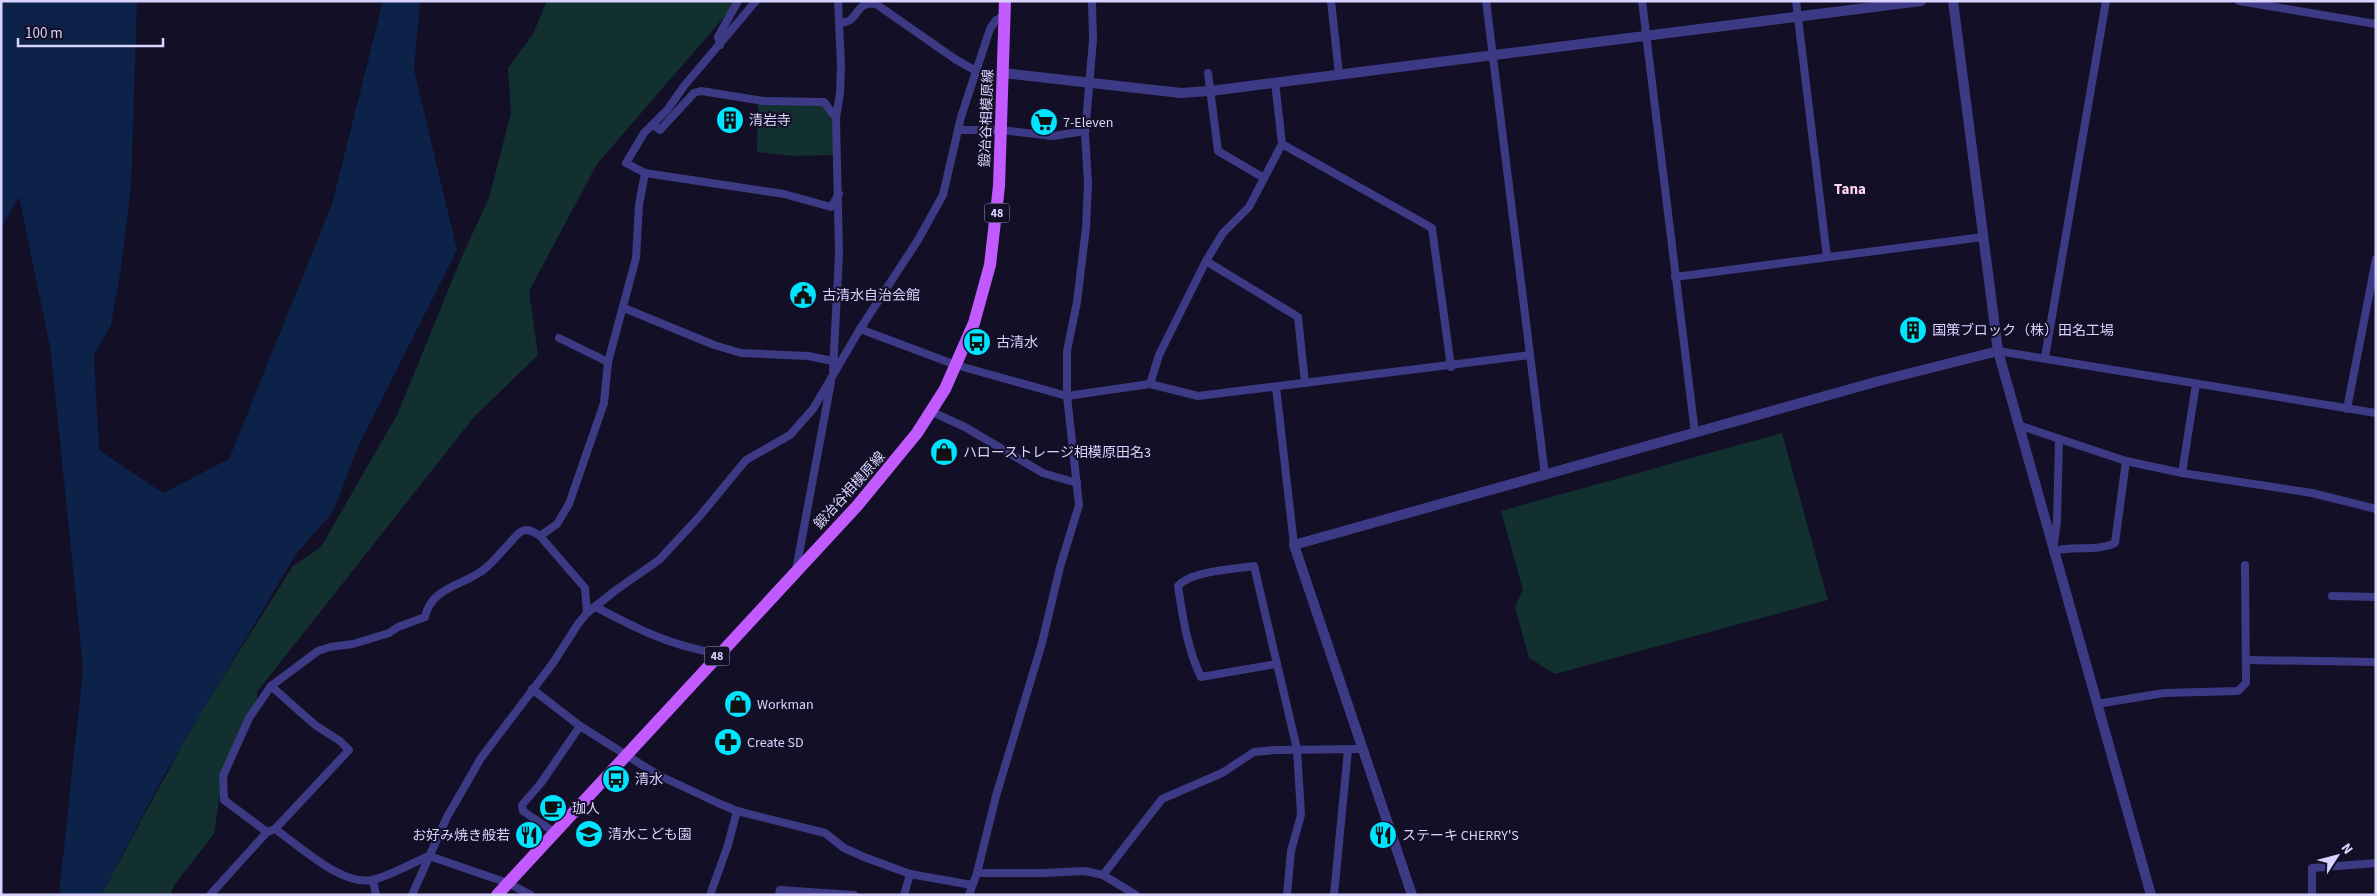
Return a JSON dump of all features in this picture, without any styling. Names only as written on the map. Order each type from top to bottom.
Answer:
[{"type":"main road","name":"鍛冶谷相模原線","points":[[497,895],[796,572],[899,456],[932,412],[956,365],[978,311],[990,265],[999,194],[1003,5]]},
{"type":"street","points":[[720,45],[718,37],[720,32],[738,1]]},
{"type":"street","points":[[756,1],[644,133],[626,163],[644,173],[784,194],[831,207],[839,193]]},
{"type":"street","points":[[796,572],[832,379],[837,362],[839,193],[836,118],[840,92],[838,1]]},
{"type":"street","points":[[969,895],[977,873],[996,796],[1042,643],[1060,567],[1079,505],[1067,396],[1068,345],[1077,302],[1086,228],[1088,183],[1085,131],[1093,40],[1092,1]]},
{"type":"street","points":[[1331,1],[1340,74]]},
{"type":"street","points":[[1486,1],[1546,475]]},
{"type":"street","points":[[1642,1],[1695,433]]},
{"type":"street","points":[[1796,1],[1828,257]]},
{"type":"street","points":[[1003,73],[1181,93],[1210,91],[1799,18],[1921,1]]},
{"type":"street","points":[[1953,1],[1998,351],[2151,895]]},
{"type":"street","points":[[2045,357],[2106,1]]},
{"type":"street","points":[[2239,1],[2376,24]]},
{"type":"street","points":[[839,22],[844,23],[851,19],[863,4],[869,2],[876,4],[976,72]]},
{"type":"street","points":[[837,362],[938,208],[948,180],[958,130],[976,72],[990,30],[1003,5]]},
{"type":"street","points":[[1208,73],[1218,151],[1264,178]]},
{"type":"street","points":[[1150,384],[1159,355],[1206,261],[1223,233],[1249,207],[1282,144],[1275,82]]},
{"type":"street","points":[[653,124],[660,130],[694,93],[701,91],[764,101],[824,102],[836,118]]},
{"type":"street","points":[[958,130],[1001,130],[1052,136],[1085,131]]},
{"type":"street","points":[[1282,144],[1432,228],[1451,366]]},
{"type":"street","points":[[540,536],[557,524],[576,488],[604,403],[608,362],[636,258],[644,173]]},
{"type":"street","points":[[1676,277],[1983,237]]},
{"type":"street","points":[[2347,409],[2376,259]]},
{"type":"street","points":[[1206,261],[1298,317],[1305,383]]},
{"type":"street","points":[[624,308],[734,352],[808,356],[837,362]]},
{"type":"street","points":[[860,329],[956,365],[1067,396],[1150,384],[1198,396],[1530,355]]},
{"type":"street","points":[[559,338],[608,362]]},
{"type":"street","points":[[1294,545],[1879,381],[1998,351],[2045,357],[2376,413]]},
{"type":"street","points":[[412,895],[447,816],[481,758],[587,613],[659,560],[751,455],[777,443],[799,427],[832,379]]},
{"type":"street","points":[[2182,473],[2196,384]]},
{"type":"street","points":[[1276,387],[1294,545],[1412,895]]},
{"type":"street","points":[[932,412],[965,427],[1043,473],[1077,483]]},
{"type":"street","points":[[2018,425],[2126,461],[2182,473],[2312,493],[2376,509]]},
{"type":"street","points":[[2053,551],[2057,522],[2059,439]]},
{"type":"street","points":[[2053,551],[2066,547],[2108,546],[2115,543],[2126,461]]},
{"type":"street","points":[[531,895],[508,883],[430,856],[373,880],[352,880],[336,872],[224,800],[223,776],[249,718],[271,686],[318,651],[330,647],[353,644],[389,633],[398,627],[425,616],[427,607],[440,592],[469,580],[487,568],[523,530],[531,530],[540,536],[585,588],[587,613]]},
{"type":"street","points":[[2097,704],[2164,693],[2238,691],[2246,683],[2245,565]]},
{"type":"street","points":[[1276,664],[1200,677],[1184,630],[1178,586],[1183,580],[1209,573],[1254,566],[1297,750],[1301,815],[1291,851],[1287,895]]},
{"type":"street","points":[[2332,596],[2376,597]]},
{"type":"street","points":[[596,606],[651,636],[684,648],[719,654]]},
{"type":"street","points":[[2246,660],[2376,662]]},
{"type":"street","points":[[210,895],[349,750],[340,741],[315,725],[271,686]]},
{"type":"street","points":[[532,689],[580,726],[658,774],[737,811],[826,833],[844,848],[910,874],[972,885]]},
{"type":"street","points":[[554,832],[523,811],[522,805],[541,783],[580,726]]},
{"type":"street","points":[[1103,875],[1162,799],[1222,773],[1254,752],[1363,749]]},
{"type":"street","points":[[1334,895],[1348,750]]},
{"type":"street","points":[[710,895],[728,845],[737,811]]},
{"type":"street","points":[[2312,895],[2312,868],[2376,863]]},
{"type":"street","points":[[977,873],[1027,874],[1085,871],[1103,875],[1136,895]]},
{"type":"street","points":[[904,895],[910,874]]},
{"type":"street","points":[[373,880],[376,895]]},
{"type":"street","points":[[779,895],[780,890],[854,895]]},
{"type":"green space","points":[[547,1],[738,1],[597,164],[529,291],[538,355],[474,417],[257,692],[257,699],[219,776],[220,794],[214,834],[175,884],[170,895],[101,895],[195,721],[293,566],[321,547],[397,415],[463,254],[489,198],[511,113],[508,68],[533,34]]},
{"type":"green space","points":[[758,104],[820,105],[832,121],[833,155],[793,156],[757,152]]},
{"type":"green space","points":[[1782,433],[1828,600],[1555,674],[1529,658],[1515,607],[1523,590],[1501,511]]},
{"type":"water","points":[[1,1],[137,1],[131,187],[121,268],[111,325],[94,355],[99,450],[163,493],[229,459],[332,204],[383,1],[420,1],[414,70],[457,250],[358,447],[333,512],[296,554],[162,779],[101,895],[59,895],[83,669],[51,352],[19,197],[1,228]]},
{"type":"place","name":"清岩寺","points":[[730,120]]},
{"type":"place","name":"7-Eleven","points":[[1044,122]]},
{"type":"place","name":"古清水自治会館","points":[[803,295]]},
{"type":"place","name":"国策ブロック（株）田名工場","points":[[1913,330]]},
{"type":"place","name":"古清水","points":[[977,342]]},
{"type":"place","name":"ハローストレージ相模原田名3","points":[[944,452]]},
{"type":"place","name":"Workman","points":[[738,704]]},
{"type":"place","name":"Create SD","points":[[728,742]]},
{"type":"place","name":"清水","points":[[616,779]]},
{"type":"place","name":"珈人","points":[[553,808]]},
{"type":"place","name":"清水こども園","points":[[589,834]]},
{"type":"place","name":"お好み焼き般若","points":[[529,835]]},
{"type":"place","name":"ステーキ CHERRY'S","points":[[1383,835]]},
{"type":"district","name":"Tana","points":[[1850,189]]}]
